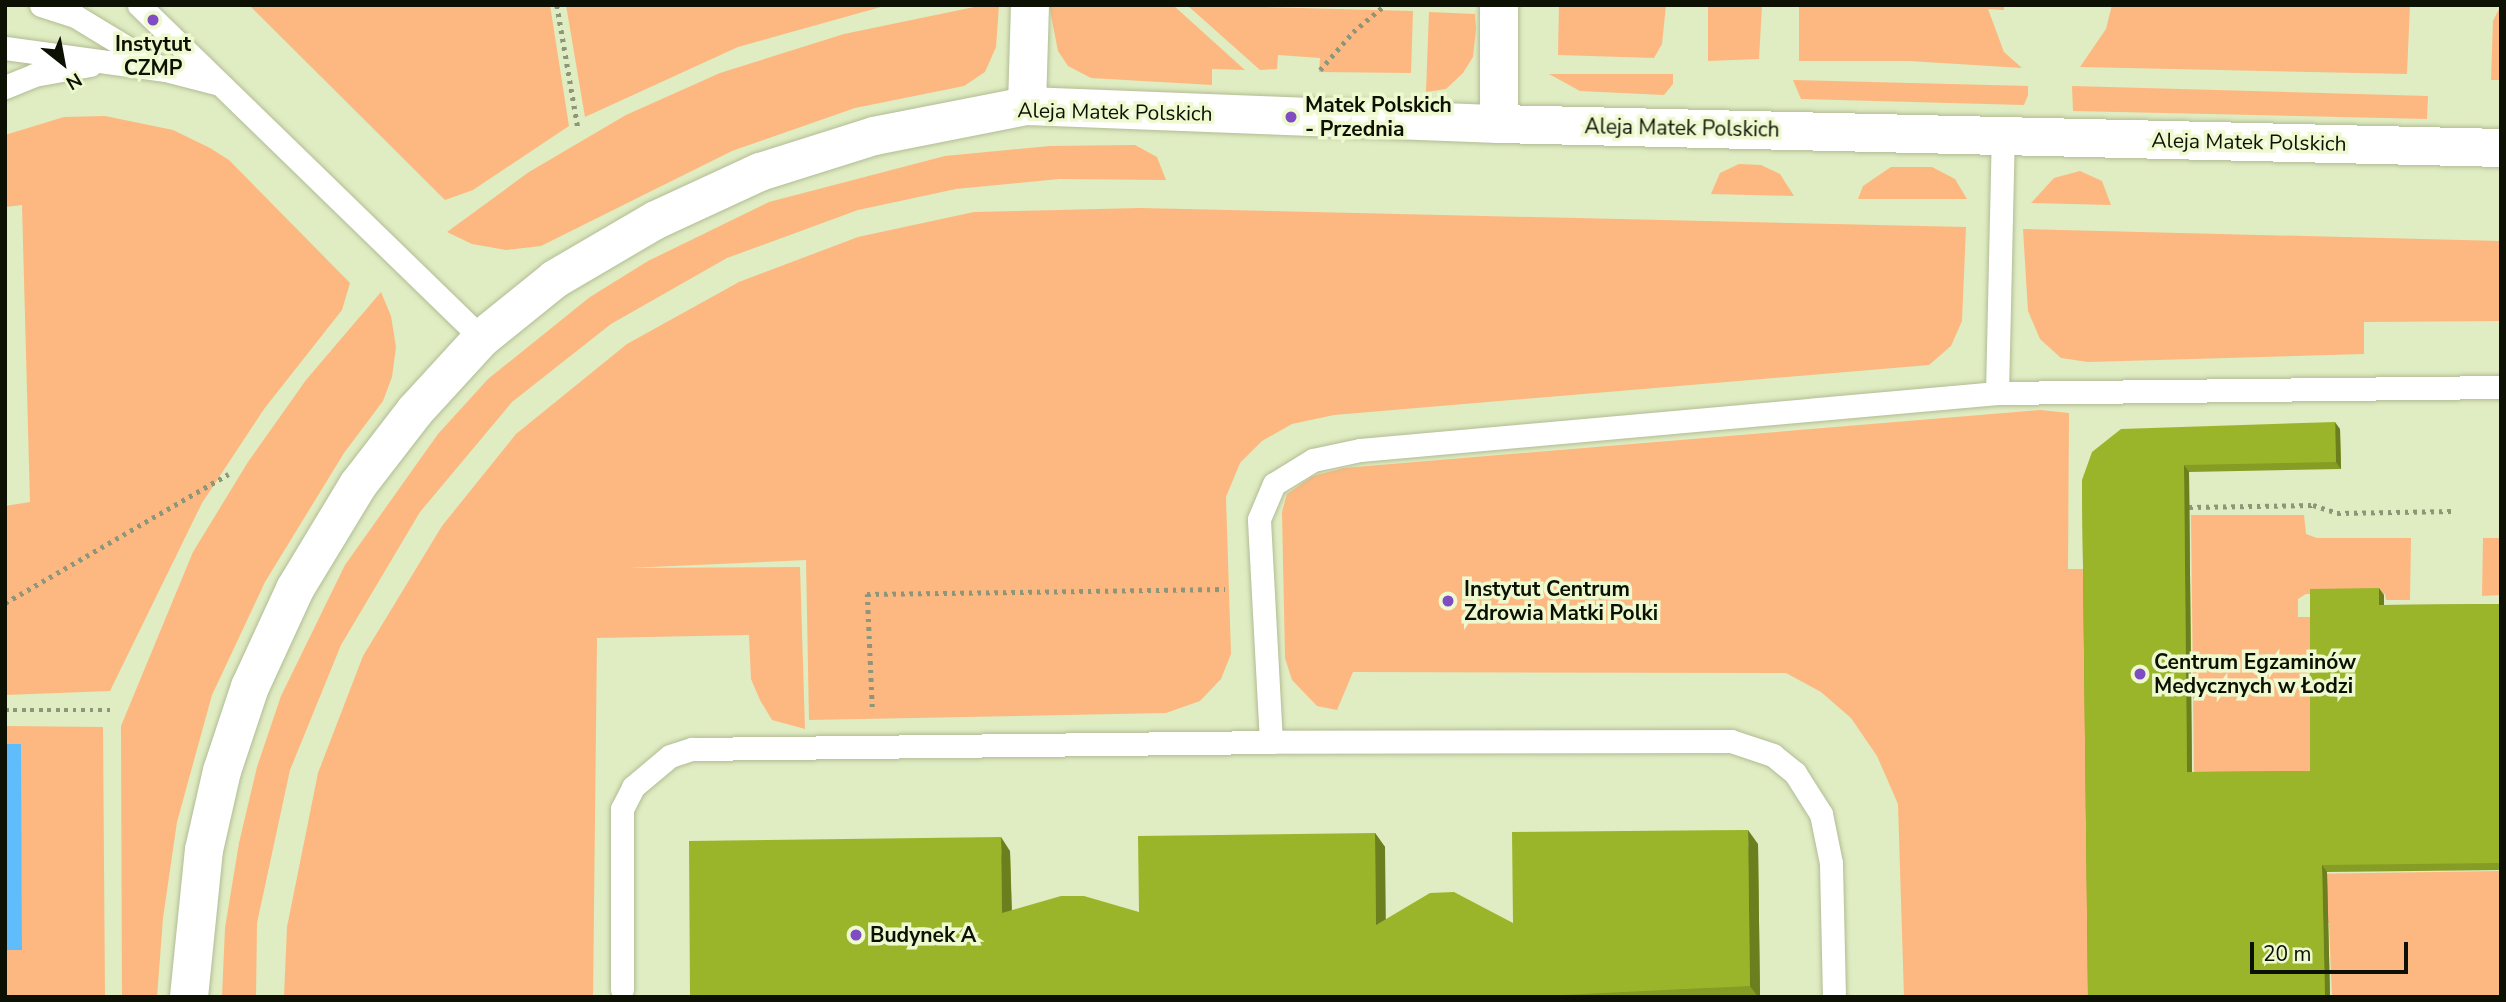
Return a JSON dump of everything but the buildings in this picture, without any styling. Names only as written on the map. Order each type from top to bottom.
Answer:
[{"type":"street","points":[[1027,106],[1030,5]]},
{"type":"street","points":[[1499,5],[1499,124]]},
{"type":"street","name":"Aleja Matek Polskich","points":[[189,997],[204,850],[222,771],[250,687],[295,589],[358,485],[415,411],[482,338],[555,279],[656,220],[760,172],[874,136],[1027,106],[1499,124],[2501,148]]},
{"type":"lane","points":[[41,5],[75,16],[166,70]]},
{"type":"lane","points":[[139,5],[482,338]]},
{"type":"lane","points":[[5,48],[166,70],[219,84]]},
{"type":"lane","points":[[5,87],[34,75],[109,61]]},
{"type":"lane","points":[[1997,393],[2003,135]]},
{"type":"lane","points":[[1271,742],[1259,519],[1274,484],[1313,460],[1360,450],[1997,393],[2501,387]]},
{"type":"lane","points":[[622,989],[622,809],[634,787],[670,756],[692,749],[1271,742],[1731,741],[1773,755],[1795,773],[1821,814],[1831,863],[1834,997]]},
{"type":"path","points":[[557,5],[579,128]]},
{"type":"path","points":[[1318,81],[1319,72],[1353,32],[1385,5]]},
{"type":"path","points":[[5,603],[228,474]]},
{"type":"path","points":[[2189,507],[2313,505],[2337,513],[2455,511]]},
{"type":"path","points":[[874,746],[867,594],[1193,589]]},
{"type":"path","points":[[5,710],[113,710]]},
{"type":"shaded area","points":[[249,5],[550,5],[569,126],[473,190],[445,200]]},
{"type":"shaded area","points":[[566,5],[888,5],[738,47],[585,117]]},
{"type":"shaded area","points":[[984,5],[999,5],[996,47],[985,72],[964,86],[855,108],[732,151],[541,246],[506,250],[472,244],[447,232],[529,172],[626,115],[720,73],[844,34]]},
{"type":"shaded area","points":[[1049,5],[1174,6],[1245,70],[1212,69],[1212,85],[1091,78],[1068,66],[1058,51]]},
{"type":"shaded area","points":[[1187,5],[1413,11],[1411,73],[1319,72],[1320,58],[1278,55],[1277,69],[1260,70]]},
{"type":"shaded area","points":[[1559,5],[1666,5],[1662,44],[1654,58],[1558,55]]},
{"type":"shaded area","points":[[1708,5],[1762,5],[1759,59],[1708,61]]},
{"type":"shaded area","points":[[1799,5],[2004,5],[2004,10],[1988,9],[2004,52],[2022,68],[1909,61],[1799,61]]},
{"type":"shaded area","points":[[2112,5],[2410,5],[2407,74],[2080,67],[2106,29]]},
{"type":"shaded area","points":[[2501,5],[2501,80],[2491,80],[2493,21]]},
{"type":"shaded area","points":[[1429,12],[1475,14],[1476,29],[1473,57],[1463,73],[1446,89],[1426,92]]},
{"type":"shaded area","points":[[1549,74],[1673,74],[1673,84],[1664,95],[1580,91]]},
{"type":"shaded area","points":[[1793,80],[2028,86],[2028,95],[2024,105],[1801,99]]},
{"type":"shaded area","points":[[2072,86],[2428,96],[2427,119],[2073,111]]},
{"type":"shaded area","points":[[105,116],[173,130],[229,160],[350,283],[342,310],[264,409],[202,503],[110,691],[5,695],[5,506],[30,502],[22,205],[5,207],[5,135],[64,117]]},
{"type":"shaded area","points":[[1135,145],[1157,157],[1166,180],[1059,179],[956,189],[858,210],[727,258],[611,324],[512,402],[420,512],[341,645],[290,770],[257,923],[256,997],[222,997],[225,928],[239,843],[257,767],[281,696],[345,565],[438,434],[488,379],[590,297],[648,261],[769,202],[945,156],[1050,146]]},
{"type":"shaded area","points":[[1739,164],[1761,165],[1780,174],[1794,196],[1711,194],[1720,173]]},
{"type":"shaded area","points":[[1891,167],[1932,167],[1955,179],[1967,199],[1858,199],[1863,186]]},
{"type":"shaded area","points":[[2080,171],[2102,181],[2111,205],[2031,203],[2054,178]]},
{"type":"shaded area","points":[[1140,208],[1966,227],[1962,321],[1951,346],[1929,365],[1334,415],[1292,424],[1262,441],[1240,463],[1226,497],[1231,654],[1221,679],[1200,701],[1166,713],[809,720],[806,560],[628,568],[800,567],[805,729],[772,720],[760,700],[751,679],[749,635],[597,638],[593,997],[284,997],[287,927],[318,773],[363,656],[442,526],[516,434],[627,344],[739,282],[858,237],[974,212]]},
{"type":"shaded area","points":[[2023,229],[2501,241],[2501,321],[2364,322],[2364,354],[2088,362],[2061,358],[2040,339],[2028,311]]},
{"type":"shaded area","points":[[381,292],[391,316],[396,347],[392,377],[383,401],[344,453],[265,582],[212,695],[177,822],[163,918],[157,997],[122,997],[121,726],[193,552],[248,462],[306,380]]},
{"type":"shaded area","points":[[2040,410],[2069,413],[2068,569],[2087,569],[2092,997],[1904,997],[1898,804],[1877,756],[1851,718],[1821,692],[1786,673],[1353,672],[1337,710],[1317,706],[1292,680],[1285,658],[1282,512],[1287,494],[1313,476],[1344,468]]},
{"type":"shaded area","points":[[2191,515],[2304,515],[2306,534],[2317,538],[2411,538],[2410,600],[2386,600],[2385,594],[2306,594],[2298,599],[2298,617],[2314,617],[2314,777],[2194,778]]},
{"type":"shaded area","points":[[2483,538],[2501,538],[2501,595],[2482,596]]},
{"type":"shaded area","points":[[5,726],[103,727],[105,997],[5,997],[5,950],[22,949],[20,744],[5,744]]},
{"type":"shaded area","points":[[2501,871],[2501,997],[2332,997],[2329,923],[2261,926],[2306,874]]},
{"type":"water","points":[[5,744],[21,744],[22,950],[5,950]]},
{"type":"place","name":"Instytut CZMP","points":[[153,20]]},
{"type":"place","name":"Matek Polskich - Przednia","points":[[1291,117]]},
{"type":"place","name":"Instytut Centrum Zdrowia Matki Polki","points":[[1448,601]]},
{"type":"place","name":"Centrum Egzaminów Medycznych w Łodzi","points":[[2140,674]]},
{"type":"place","name":"Budynek A","points":[[856,935]]}]
